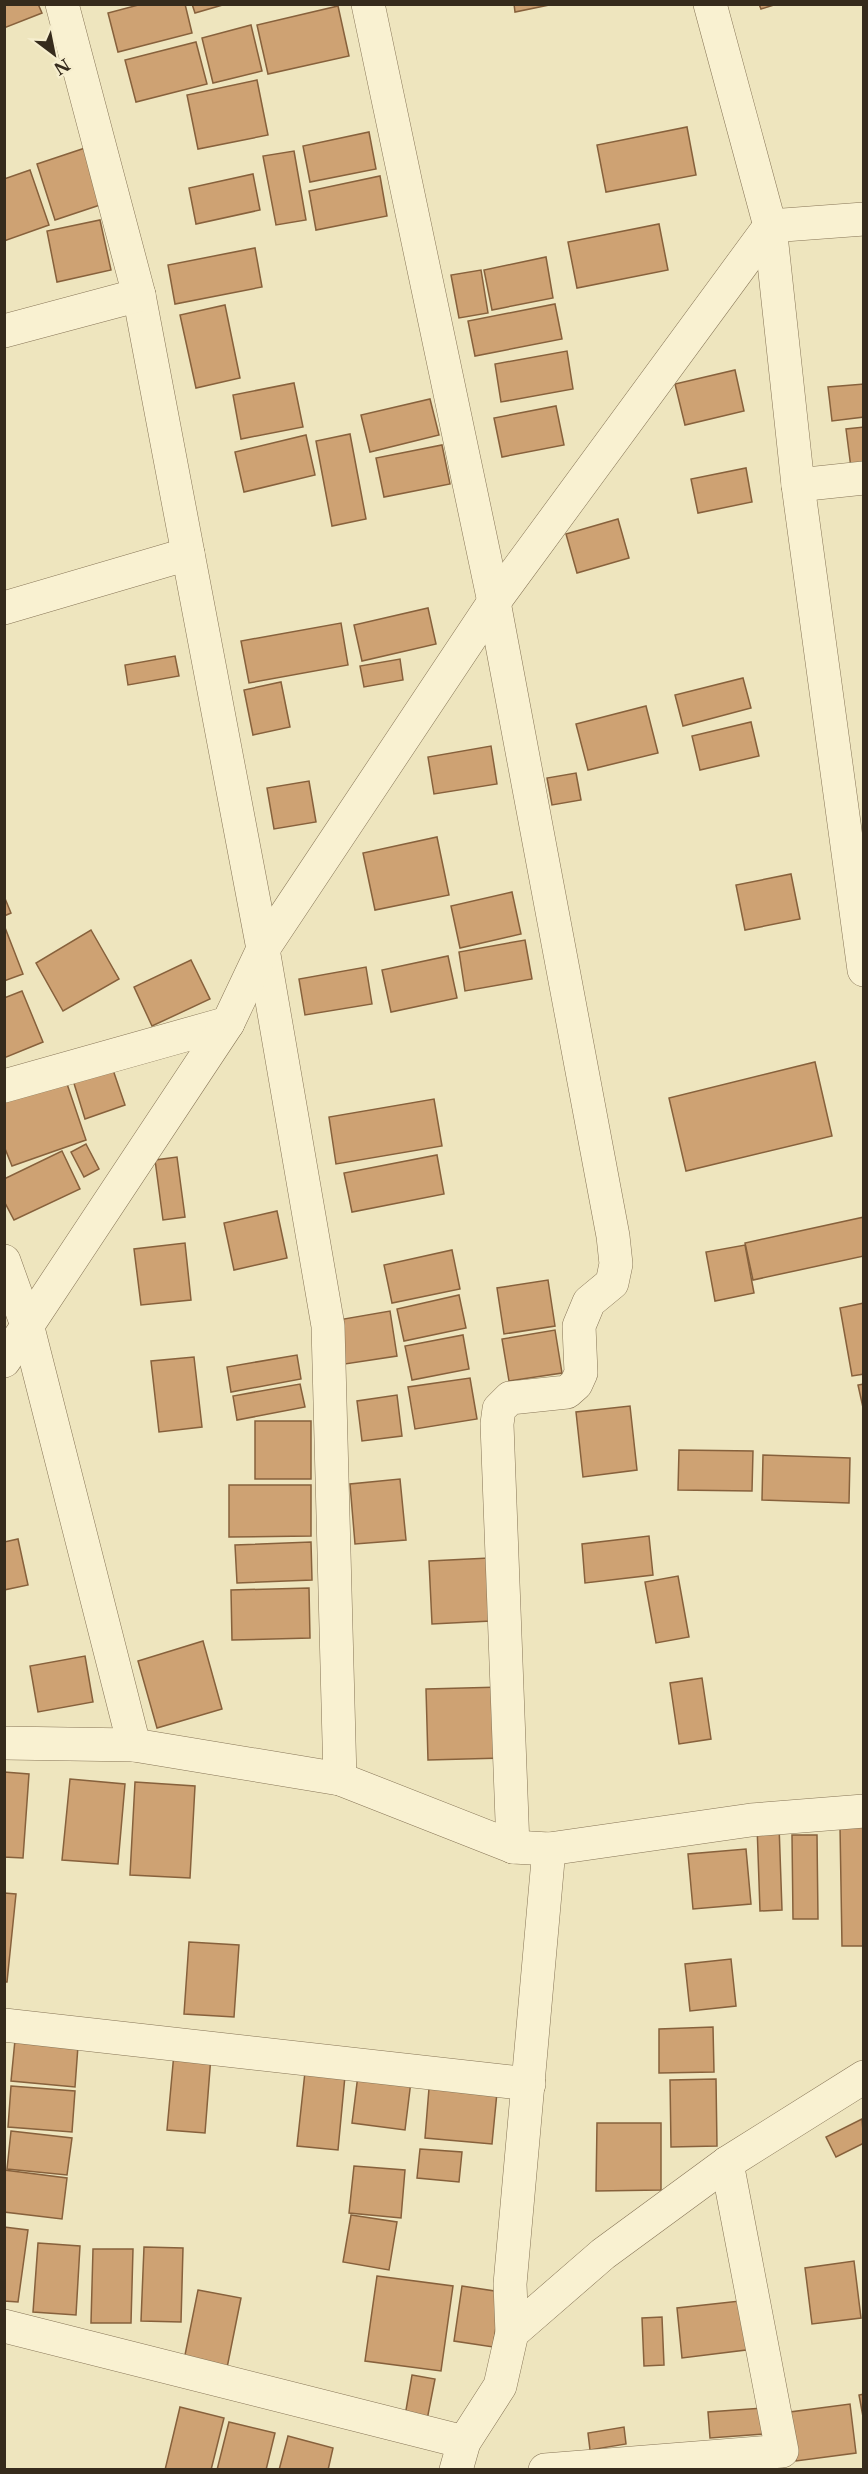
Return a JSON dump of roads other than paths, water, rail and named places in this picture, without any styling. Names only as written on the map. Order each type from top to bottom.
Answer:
[{"type":"street","points":[[62,4],[139,295],[263,949],[328,1326],[340,1779]]},
{"type":"street","points":[[368,4],[494,603],[613,1236],[616,1264],[612,1283],[589,1302],[579,1326],[581,1372],[576,1384],[567,1392],[510,1398],[499,1409],[497,1424],[513,1846]]},
{"type":"street","points":[[710,4],[770,226],[798,485],[864,970]]},
{"type":"street","points":[[4,1361],[228,1023],[263,949],[494,603],[770,226],[864,219]]},
{"type":"street","points":[[4,331],[139,295]]},
{"type":"street","points":[[798,485],[864,478]]},
{"type":"street","points":[[4,608],[188,554]]},
{"type":"street","points":[[4,1086],[228,1023]]},
{"type":"street","points":[[4,1261],[28,1328],[134,1745]]},
{"type":"street","points":[[4,1743],[134,1745],[340,1779],[513,1846],[549,1849],[751,1820],[864,1811]]},
{"type":"street","points":[[4,2326],[460,2456],[500,2386],[512,2332],[510,2284],[549,1849]]},
{"type":"street","points":[[4,2025],[529,2084]]},
{"type":"street","points":[[512,2332],[603,2254],[727,2163],[864,2077]]},
{"type":"street","points":[[545,2469],[783,2460],[727,2163]]}]
